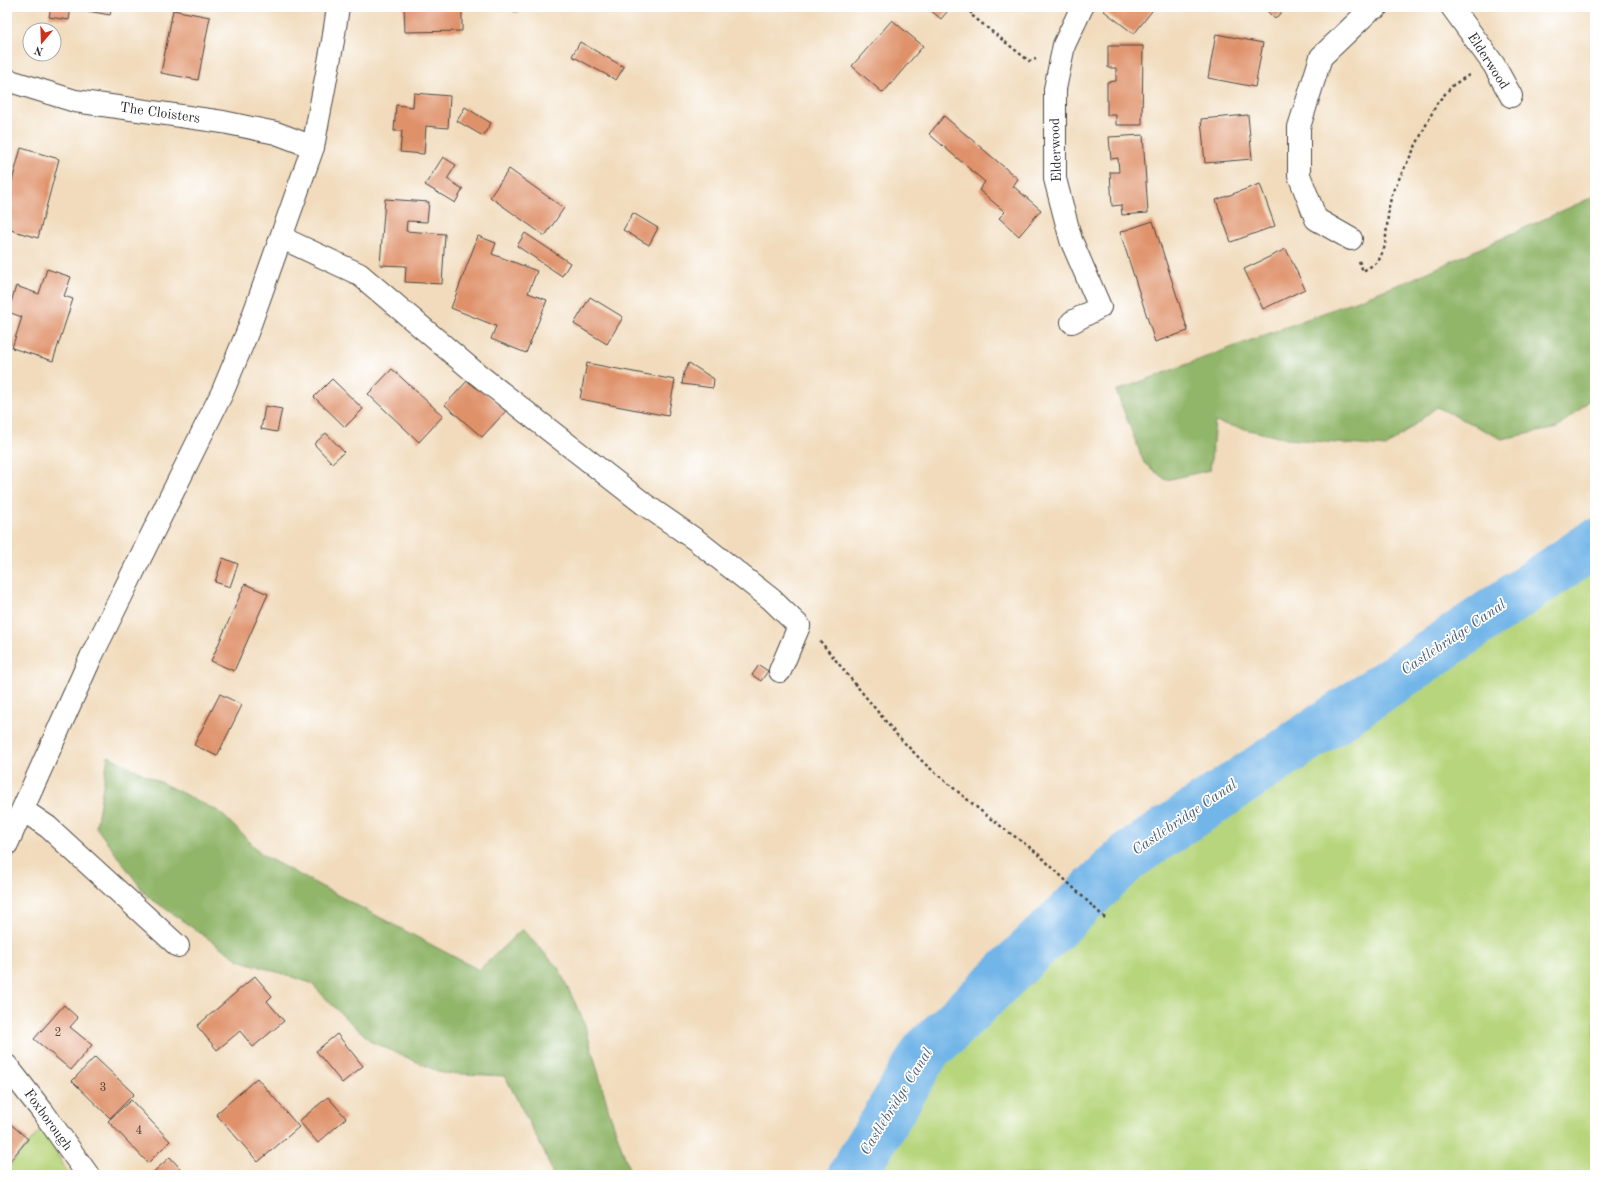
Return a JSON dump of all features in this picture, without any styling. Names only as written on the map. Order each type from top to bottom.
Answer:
[{"type":"street","points":[[7,844],[92,657],[184,473],[222,393],[247,333],[282,238],[313,147],[338,7]]},
{"type":"street","name":"Elderwood","points":[[1072,322],[1100,307],[1071,240],[1055,179],[1055,89],[1064,45],[1082,7]]},
{"type":"street","points":[[1351,239],[1316,219],[1299,175],[1299,127],[1321,57],[1370,10],[1377,7]]},
{"type":"street","name":"Elderwood","points":[[1452,7],[1494,66],[1511,96]]},
{"type":"street","name":"The Cloisters","points":[[7,80],[75,101],[223,122],[276,134],[313,147]]},
{"type":"street","points":[[282,238],[359,274],[471,369],[644,504],[696,540],[771,599],[799,626],[780,671]]},
{"type":"street","points":[[23,810],[48,827],[178,946]]},
{"type":"street","name":"Foxborough","points":[[7,1066],[43,1112],[88,1175]]},
{"type":"path","points":[[976,7],[970,14],[1029,61],[1040,58],[1062,56]]},
{"type":"path","points":[[1351,239],[1363,271],[1378,262],[1385,246],[1388,206],[1392,191],[1437,103],[1453,85],[1468,75],[1494,66]]},
{"type":"path","points":[[799,626],[818,638],[896,734],[925,764],[986,816],[1036,852],[1105,918]]},
{"type":"green space","points":[[1595,196],[1595,396],[1557,428],[1502,439],[1437,407],[1386,447],[1287,439],[1215,422],[1210,470],[1166,480],[1144,463],[1116,391],[1408,281]]},
{"type":"green space","points":[[1595,543],[1595,1175],[852,1175],[926,1051],[1129,856],[1366,699]]},
{"type":"green space","points":[[108,756],[220,812],[264,856],[479,970],[522,929],[559,969],[584,1022],[609,1111],[631,1175],[553,1175],[546,1156],[505,1076],[442,1073],[372,1042],[339,1012],[311,983],[239,960],[147,896],[96,827]]},
{"type":"green space","points":[[42,1128],[69,1175],[7,1175],[7,1169]]},
{"type":"building","points":[[51,7],[112,7],[110,15],[71,8],[69,20],[49,17]]},
{"type":"building","points":[[404,7],[462,7],[462,31],[405,32]]},
{"type":"building","points":[[507,7],[520,7],[517,13]]},
{"type":"building","points":[[927,7],[951,7],[941,19]]},
{"type":"building","points":[[1107,7],[1155,7],[1134,34],[1104,11]]},
{"type":"building","points":[[1263,7],[1286,7],[1275,19]]},
{"type":"building","points":[[173,10],[210,17],[198,80],[161,73]]},
{"type":"building","points":[[892,20],[923,46],[883,93],[852,66]]},
{"type":"building","points":[[1216,34],[1263,43],[1255,87],[1208,78]]},
{"type":"building","points":[[580,42],[624,67],[616,80],[572,56]]},
{"type":"building","points":[[1108,46],[1143,46],[1142,125],[1116,125],[1116,115],[1107,115],[1107,82],[1116,81],[1116,68],[1108,68]]},
{"type":"building","points":[[414,93],[450,96],[448,128],[426,126],[424,154],[400,152],[402,131],[394,131],[396,105],[413,107]]},
{"type":"building","points":[[465,107],[491,123],[483,136],[457,121]]},
{"type":"building","points":[[1248,115],[1252,159],[1205,163],[1201,119]]},
{"type":"building","points":[[944,116],[1018,179],[1013,186],[1041,210],[1019,236],[999,218],[1005,212],[979,190],[985,182],[929,134]]},
{"type":"building","points":[[1143,135],[1148,213],[1122,215],[1121,205],[1112,206],[1110,172],[1119,172],[1118,158],[1111,159],[1109,137]]},
{"type":"building","points":[[21,148],[59,159],[38,238],[7,229],[7,180],[12,181]]},
{"type":"building","points":[[443,157],[456,165],[447,179],[463,189],[455,203],[425,185]]},
{"type":"building","points":[[509,169],[564,208],[545,236],[490,197]]},
{"type":"building","points":[[1260,184],[1275,226],[1231,242],[1216,200]]},
{"type":"building","points":[[385,199],[429,202],[427,222],[407,221],[406,231],[445,234],[442,284],[405,282],[406,266],[380,265]]},
{"type":"building","points":[[633,213],[658,228],[649,245],[623,230]]},
{"type":"building","points":[[1153,221],[1188,331],[1155,342],[1120,232]]},
{"type":"building","points":[[525,233],[570,263],[562,276],[517,246]]},
{"type":"building","points":[[478,236],[496,243],[492,254],[537,271],[528,293],[547,300],[526,353],[491,339],[496,326],[451,308]]},
{"type":"building","points":[[1286,249],[1305,289],[1263,309],[1244,269]]},
{"type":"building","points":[[47,269],[71,277],[64,296],[73,299],[53,361],[12,348],[22,317],[8,312],[16,286],[39,294]]},
{"type":"building","points":[[590,297],[623,317],[607,344],[574,324]]},
{"type":"building","points":[[587,363],[675,380],[668,416],[580,399]]},
{"type":"building","points":[[689,363],[714,379],[713,388],[682,384],[684,372]]},
{"type":"building","points":[[392,369],[443,416],[419,442],[368,394]]},
{"type":"building","points":[[332,379],[363,409],[345,427],[314,397]]},
{"type":"building","points":[[469,379],[506,411],[482,437],[445,405]]},
{"type":"building","points":[[265,406],[282,409],[277,432],[261,429]]},
{"type":"building","points":[[326,433],[344,452],[332,463],[314,444]]},
{"type":"building","points":[[223,558],[238,564],[230,587],[215,582]]},
{"type":"building","points":[[245,584],[268,594],[234,671],[211,661]]},
{"type":"building","points":[[759,665],[768,671],[761,681],[752,675]]},
{"type":"building","points":[[220,694],[242,705],[217,756],[194,745]]},
{"type":"building","points":[[255,976],[272,996],[267,1001],[284,1021],[253,1047],[240,1031],[217,1050],[197,1026]]},
{"type":"building","points":[[64,1005],[78,1018],[70,1027],[92,1045],[71,1070],[34,1039]]},
{"type":"building","points":[[337,1034],[363,1066],[342,1083],[316,1051]]},
{"type":"building","points":[[95,1057],[134,1094],[110,1118],[72,1081]]},
{"type":"building","points":[[257,1078],[299,1127],[258,1162],[216,1114]]},
{"type":"building","points":[[328,1097],[346,1118],[318,1143],[299,1121]]},
{"type":"building","points":[[131,1100],[170,1141],[148,1163],[108,1121]]},
{"type":"building","points":[[7,1121],[28,1139],[9,1162],[7,1160]]},
{"type":"building","points":[[170,1157],[186,1175],[150,1175]]},
{"type":"waterway","name":"Castlebridge Canal","points":[[852,1175],[926,1051],[1129,856],[1595,543]]}]
